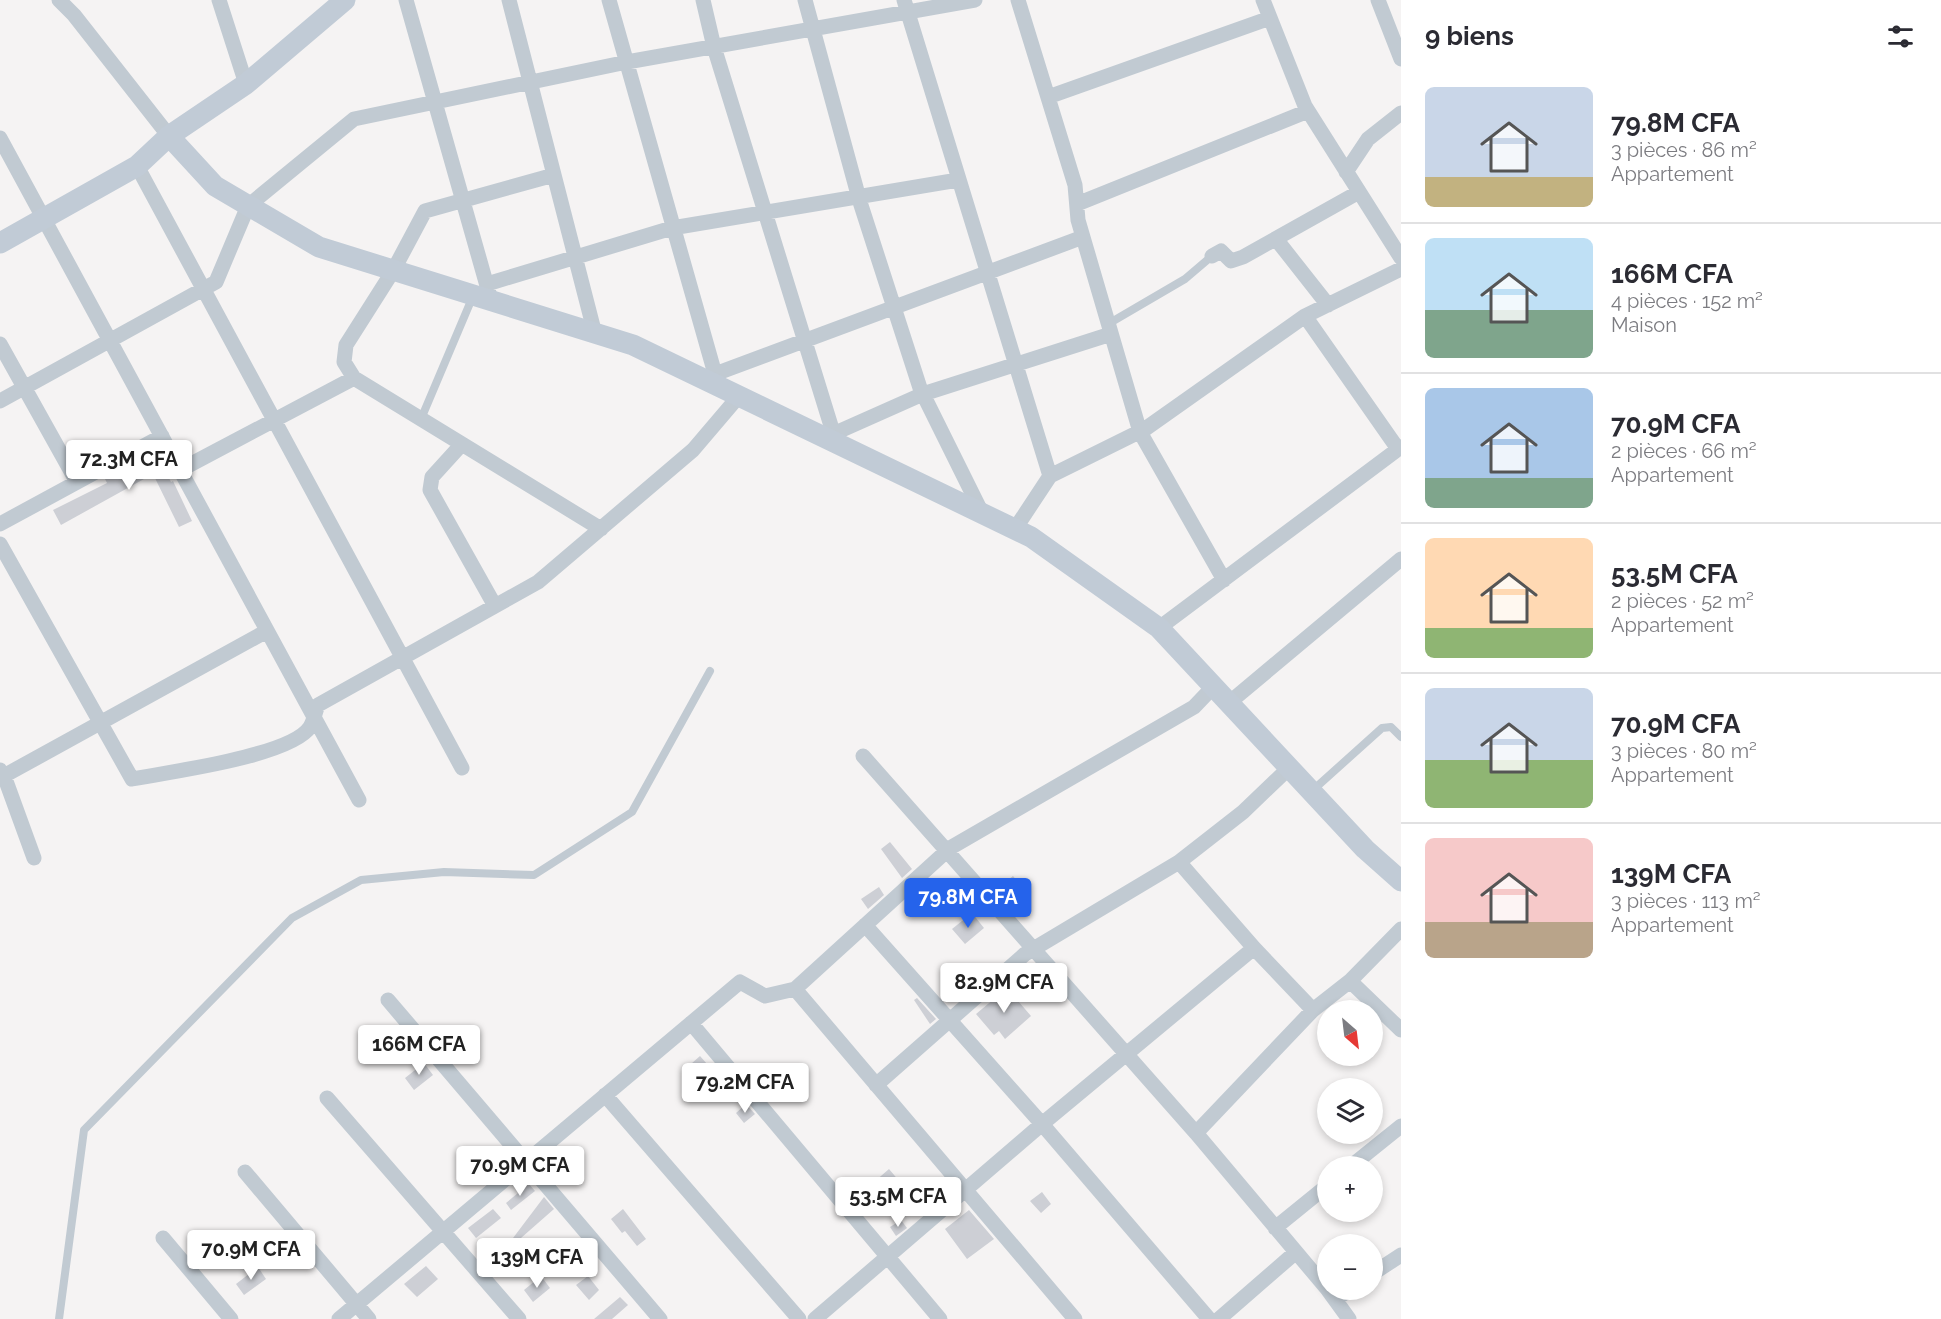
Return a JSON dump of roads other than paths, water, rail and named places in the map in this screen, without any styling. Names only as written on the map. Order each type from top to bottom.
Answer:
[{"type":"street","points":[[59,0],[74,15],[169,136],[215,186],[319,248],[393,271],[484,294],[595,334],[633,345],[715,380],[739,396],[834,438],[1031,537],[1160,628],[1365,849],[1401,881]]},
{"type":"street","points":[[219,0],[246,84]]},
{"type":"street","points":[[0,243],[137,166],[169,136],[246,84],[345,0]]},
{"type":"street","points":[[406,0],[463,201],[484,294]]},
{"type":"street","points":[[508,0],[595,334]]},
{"type":"street","points":[[609,0],[715,380]]},
{"type":"street","points":[[703,0],[714,47],[834,438]]},
{"type":"street","points":[[805,0],[859,197],[923,394],[982,513]]},
{"type":"street","points":[[0,401],[216,282],[248,206],[354,119],[627,62],[813,29],[905,6],[975,0]]},
{"type":"street","points":[[1018,0],[1076,185],[1078,220],[1140,432],[1224,580]]},
{"type":"street","points":[[1263,0],[1308,111],[1401,258]]},
{"type":"street","points":[[1378,0],[1401,59]]},
{"type":"street","points":[[905,6],[1050,476]]},
{"type":"street","points":[[1048,97],[1270,18]]},
{"type":"street","points":[[1077,204],[1308,111]]},
{"type":"street","points":[[1346,171],[1368,139],[1401,114]]},
{"type":"street","points":[[0,138],[359,800]]},
{"type":"street","points":[[137,166],[462,768]]},
{"type":"street","points":[[554,175],[425,211],[393,271],[346,345],[344,362],[354,378],[601,529]]},
{"type":"street","points":[[484,294],[575,257],[672,228],[958,180]]},
{"type":"street","points":[[1212,256],[1221,251],[1231,261],[1243,257],[1359,192]]},
{"type":"street","points":[[715,380],[804,341],[1083,237]]},
{"type":"street","points":[[1276,239],[1328,305]]},
{"type":"street","points":[[1015,529],[1050,476],[1140,432],[1305,316],[1401,269]]},
{"type":"street","points":[[1160,628],[1400,448],[1305,316]]},
{"type":"street","points":[[834,438],[923,394],[1015,364],[1110,329]]},
{"type":"street","points":[[0,344],[77,482]]},
{"type":"street","points":[[180,470],[354,378]]},
{"type":"street","points":[[0,544],[132,779],[267,752],[294,741],[310,728],[318,705],[538,582],[693,450],[739,396]]},
{"type":"street","points":[[0,524],[162,436]]},
{"type":"street","points":[[462,444],[432,477],[430,490],[495,606]]},
{"type":"street","points":[[1230,702],[1401,559]]},
{"type":"street","points":[[34,858],[1,775],[267,631]]},
{"type":"street","points":[[339,1319],[740,982],[765,996],[795,989],[947,851],[1194,706],[1215,685]]},
{"type":"street","points":[[863,756],[1196,1133],[1317,1277]]},
{"type":"street","points":[[876,1085],[1024,954],[1179,862],[1243,812],[1290,767]]},
{"type":"street","points":[[1179,862],[1254,948],[1313,1010]]},
{"type":"street","points":[[865,925],[1042,1124],[1209,1319]]},
{"type":"street","points":[[1196,1133],[1313,1010],[1350,981],[1401,929]]},
{"type":"street","points":[[815,1319],[1042,1124],[1254,948]]},
{"type":"street","points":[[1350,981],[1401,1029]]},
{"type":"street","points":[[795,989],[1075,1319]]},
{"type":"street","points":[[388,1000],[660,1319]]},
{"type":"street","points":[[692,1023],[940,1319]]},
{"type":"street","points":[[605,1095],[800,1319]]},
{"type":"street","points":[[327,1098],[519,1319]]},
{"type":"street","points":[[1364,1156],[1401,1126]]},
{"type":"street","points":[[245,1172],[369,1319]]},
{"type":"street","points":[[1275,1228],[1317,1194]]},
{"type":"street","points":[[164,1238],[231,1319]]},
{"type":"street","points":[[1219,1319],[1296,1252]]},
{"type":"street","points":[[1383,1267],[1401,1255]]},
{"type":"street","points":[[1335,1300],[1349,1319]]},
{"type":"lane","points":[[1110,329],[1185,279],[1212,256]]},
{"type":"lane","points":[[421,419],[484,294]]},
{"type":"lane","points":[[59,1319],[84,1130],[292,918],[361,880],[444,872],[534,875],[632,812],[710,671]]},
{"type":"lane","points":[[1312,791],[1382,728],[1391,727],[1401,737]]}]
